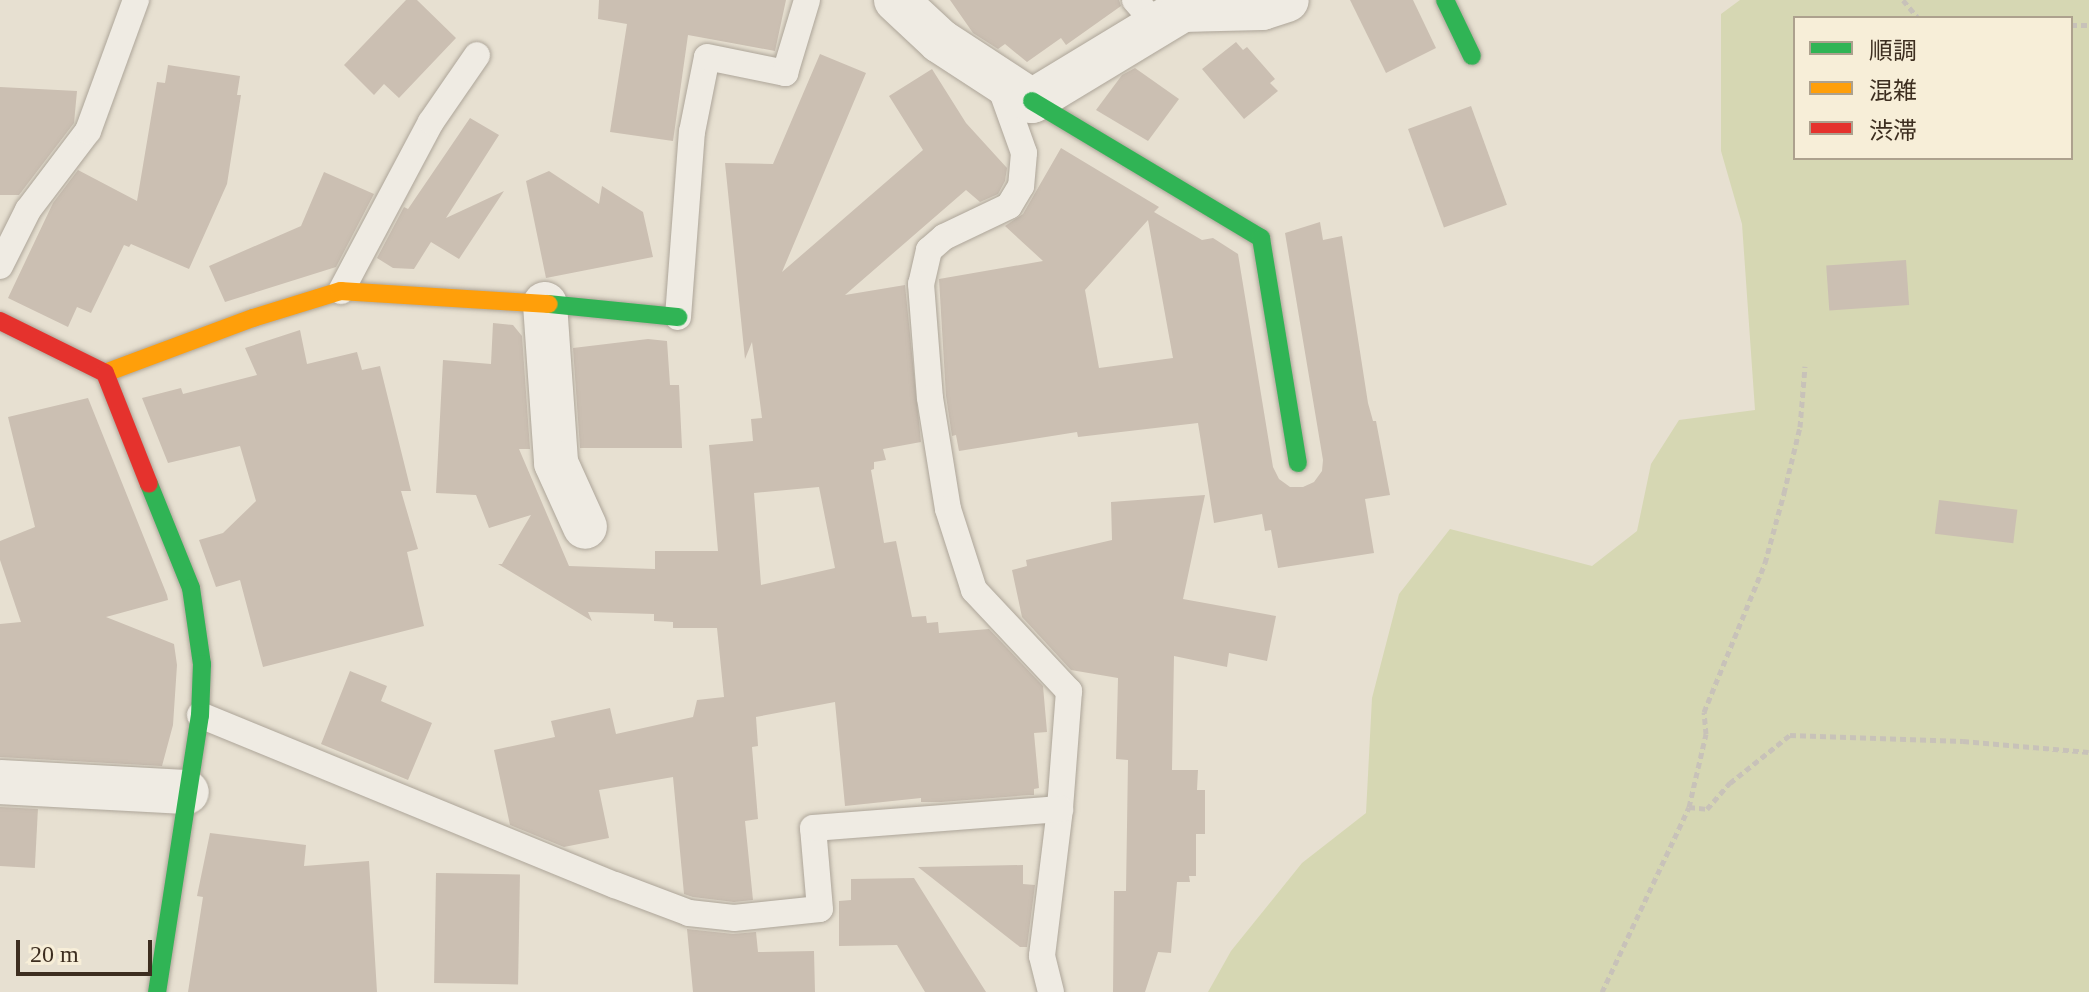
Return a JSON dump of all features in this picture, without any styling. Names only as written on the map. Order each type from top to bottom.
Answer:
[{"type":"street","points":[[896,0],[940,41],[1015,92],[1261,238],[1298,463]]},
{"type":"street","points":[[1015,92],[1146,12],[1262,8],[1287,0]]},
{"type":"street","points":[[1445,0],[1472,56]]},
{"type":"street","points":[[105,373],[253,318],[341,291],[486,297],[678,317]]},
{"type":"street","points":[[545,304],[556,463],[585,527]]},
{"type":"street","points":[[0,321],[105,373],[191,588],[202,664],[200,715],[157,992]]},
{"type":"street","points":[[0,782],[187,792]]},
{"type":"lane","points":[[0,266],[28,210],[88,131],[136,0]]},
{"type":"lane","points":[[678,317],[692,132],[707,57],[785,73],[807,0]]},
{"type":"lane","points":[[341,291],[431,122],[477,55]]},
{"type":"lane","points":[[1015,92],[1024,153],[1021,186],[1009,206],[944,237],[929,250],[921,284],[930,398],[948,509],[974,590],[1069,691],[1060,809],[1042,956],[1051,992]]},
{"type":"lane","points":[[200,715],[615,885],[689,913],[734,918],[820,909],[813,828],[1060,809]]},
{"type":"path","points":[[1903,0],[1916,16]]},
{"type":"path","points":[[1602,992],[1689,807],[1706,734],[1704,712],[1765,563],[1784,493],[1800,427],[1805,366]]},
{"type":"path","points":[[1689,807],[1707,809],[1730,783],[1790,735],[1963,741],[2089,752]]},
{"type":"green space","points":[[1740,0],[2089,0],[2089,992],[1208,992],[1231,951],[1302,863],[1366,813],[1372,698],[1399,594],[1450,529],[1592,566],[1637,531],[1651,464],[1679,420],[1755,410],[1742,224],[1721,151],[1721,14]]},
{"type":"building","points":[[406,0],[417,0],[456,38],[399,98],[384,84],[374,95],[344,65]]},
{"type":"building","points":[[599,0],[786,0],[775,51],[688,35],[673,141],[610,132],[627,24],[598,19]]},
{"type":"building","points":[[950,0],[1119,0],[1121,6],[1066,45],[1061,38],[1027,62],[1005,44],[998,49],[973,33]]},
{"type":"building","points":[[1350,0],[1413,0],[1436,48],[1386,73]]},
{"type":"building","points":[[1236,42],[1243,50],[1247,47],[1275,79],[1270,83],[1278,91],[1244,119],[1202,69]]},
{"type":"building","points":[[820,54],[866,73],[782,272],[923,150],[889,96],[932,69],[966,123],[1007,168],[998,194],[980,202],[966,190],[845,295],[905,285],[921,442],[883,449],[886,460],[874,462],[874,469],[871,470],[884,543],[896,541],[912,617],[926,616],[927,623],[938,622],[939,633],[989,629],[1043,686],[1047,732],[1034,733],[1039,788],[1034,789],[1034,795],[941,802],[921,802],[921,798],[845,806],[835,702],[756,717],[758,746],[752,747],[758,819],[745,821],[753,900],[734,902],[684,894],[673,777],[599,790],[609,838],[564,847],[510,825],[494,750],[555,737],[551,721],[610,708],[616,734],[693,717],[697,700],[724,697],[717,628],[673,628],[673,622],[654,621],[654,614],[588,612],[592,621],[498,564],[502,564],[531,515],[489,528],[476,495],[436,493],[443,360],[491,364],[493,323],[513,325],[522,336],[530,449],[519,449],[569,566],[655,569],[655,551],[718,551],[709,445],[753,441],[751,419],[762,418],[752,342],[745,359],[725,163],[773,164]],"holes":[[[819,487],[835,568],[761,585],[754,493]]]},
{"type":"building","points":[[168,65],[240,76],[237,95],[241,95],[227,184],[189,269],[131,244],[129,247],[124,245],[91,313],[77,307],[68,327],[8,298],[53,203],[78,170],[137,201],[157,82],[165,83]]},
{"type":"building","points":[[1135,68],[1179,99],[1148,141],[1096,110],[1122,75]]},
{"type":"building","points":[[0,87],[77,91],[74,123],[19,195],[0,195]]},
{"type":"building","points":[[1471,106],[1507,205],[1444,228],[1408,129]]},
{"type":"building","points":[[470,118],[499,135],[446,218],[504,191],[459,259],[431,242],[414,269],[393,268],[377,258],[404,207],[408,209]]},
{"type":"building","points":[[1061,148],[1159,207],[1154,212],[1202,240],[1213,238],[1238,254],[1273,467],[1279,479],[1290,487],[1303,487],[1314,482],[1322,471],[1323,460],[1285,233],[1320,222],[1323,240],[1342,236],[1368,403],[1373,421],[1376,421],[1390,495],[1365,499],[1374,553],[1278,568],[1271,530],[1265,531],[1262,514],[1214,523],[1198,423],[1078,437],[1077,432],[959,451],[956,435],[952,436],[946,396],[939,279],[1043,261],[1005,226],[1023,214]],"holes":[[[1148,220],[1173,358],[1099,368],[1085,290]]]},
{"type":"building","points":[[549,171],[599,204],[602,186],[643,212],[653,257],[546,278],[526,181]]},
{"type":"building","points":[[324,172],[374,194],[336,267],[225,302],[209,266],[301,226]]},
{"type":"building","points":[[1906,260],[1909,305],[1829,310],[1826,266]]},
{"type":"building","points":[[300,330],[307,364],[357,352],[362,370],[380,366],[411,491],[401,491],[418,549],[407,552],[424,626],[263,667],[240,580],[216,587],[199,540],[223,533],[256,501],[240,446],[168,463],[142,398],[181,388],[183,394],[257,375],[245,348]]},
{"type":"building","points":[[648,339],[667,341],[670,385],[679,385],[682,448],[580,448],[573,348]]},
{"type":"building","points":[[88,398],[167,595],[168,600],[106,617],[174,644],[177,665],[173,725],[162,766],[0,757],[0,624],[21,622],[0,560],[0,541],[35,527],[8,417]]},
{"type":"building","points":[[1205,495],[1183,599],[1276,616],[1267,661],[1229,653],[1227,667],[1174,656],[1172,770],[1198,770],[1197,790],[1205,790],[1205,834],[1196,834],[1196,876],[1189,876],[1190,882],[1177,882],[1171,953],[1158,952],[1145,992],[1113,992],[1114,891],[1126,891],[1128,760],[1116,759],[1118,678],[1071,670],[1022,617],[1012,570],[1027,566],[1026,560],[1112,540],[1111,502]]},
{"type":"building","points":[[1939,500],[2017,510],[2013,543],[1935,534]]},
{"type":"building","points":[[350,671],[387,686],[381,701],[432,723],[408,780],[321,744]]},
{"type":"building","points":[[0,807],[38,809],[35,868],[0,866]]},
{"type":"building","points":[[210,833],[306,845],[304,866],[369,861],[377,992],[188,992],[203,897],[197,896]]},
{"type":"building","points":[[1023,865],[1023,884],[1035,885],[1027,947],[1020,947],[918,867]]},
{"type":"building","points":[[436,873],[520,874],[518,984],[434,983]]},
{"type":"building","points":[[914,878],[986,992],[925,992],[897,945],[839,946],[839,901],[851,900],[851,879]]},
{"type":"building","points":[[687,929],[733,934],[756,932],[758,952],[814,951],[815,992],[693,992]]},
{"type":"traffic: fast","points":[[1445,0],[1472,56]]},
{"type":"traffic: fast","points":[[1032,101],[1261,238],[1298,463]]},
{"type":"traffic: fast","points":[[549,304],[678,317]]},
{"type":"traffic: fast","points":[[149,484],[191,588],[202,664],[200,715],[157,992]]},
{"type":"traffic: slow","points":[[105,373],[253,318],[341,291],[549,304]]},
{"type":"traffic: jam","points":[[0,321],[105,373],[149,484]]}]
